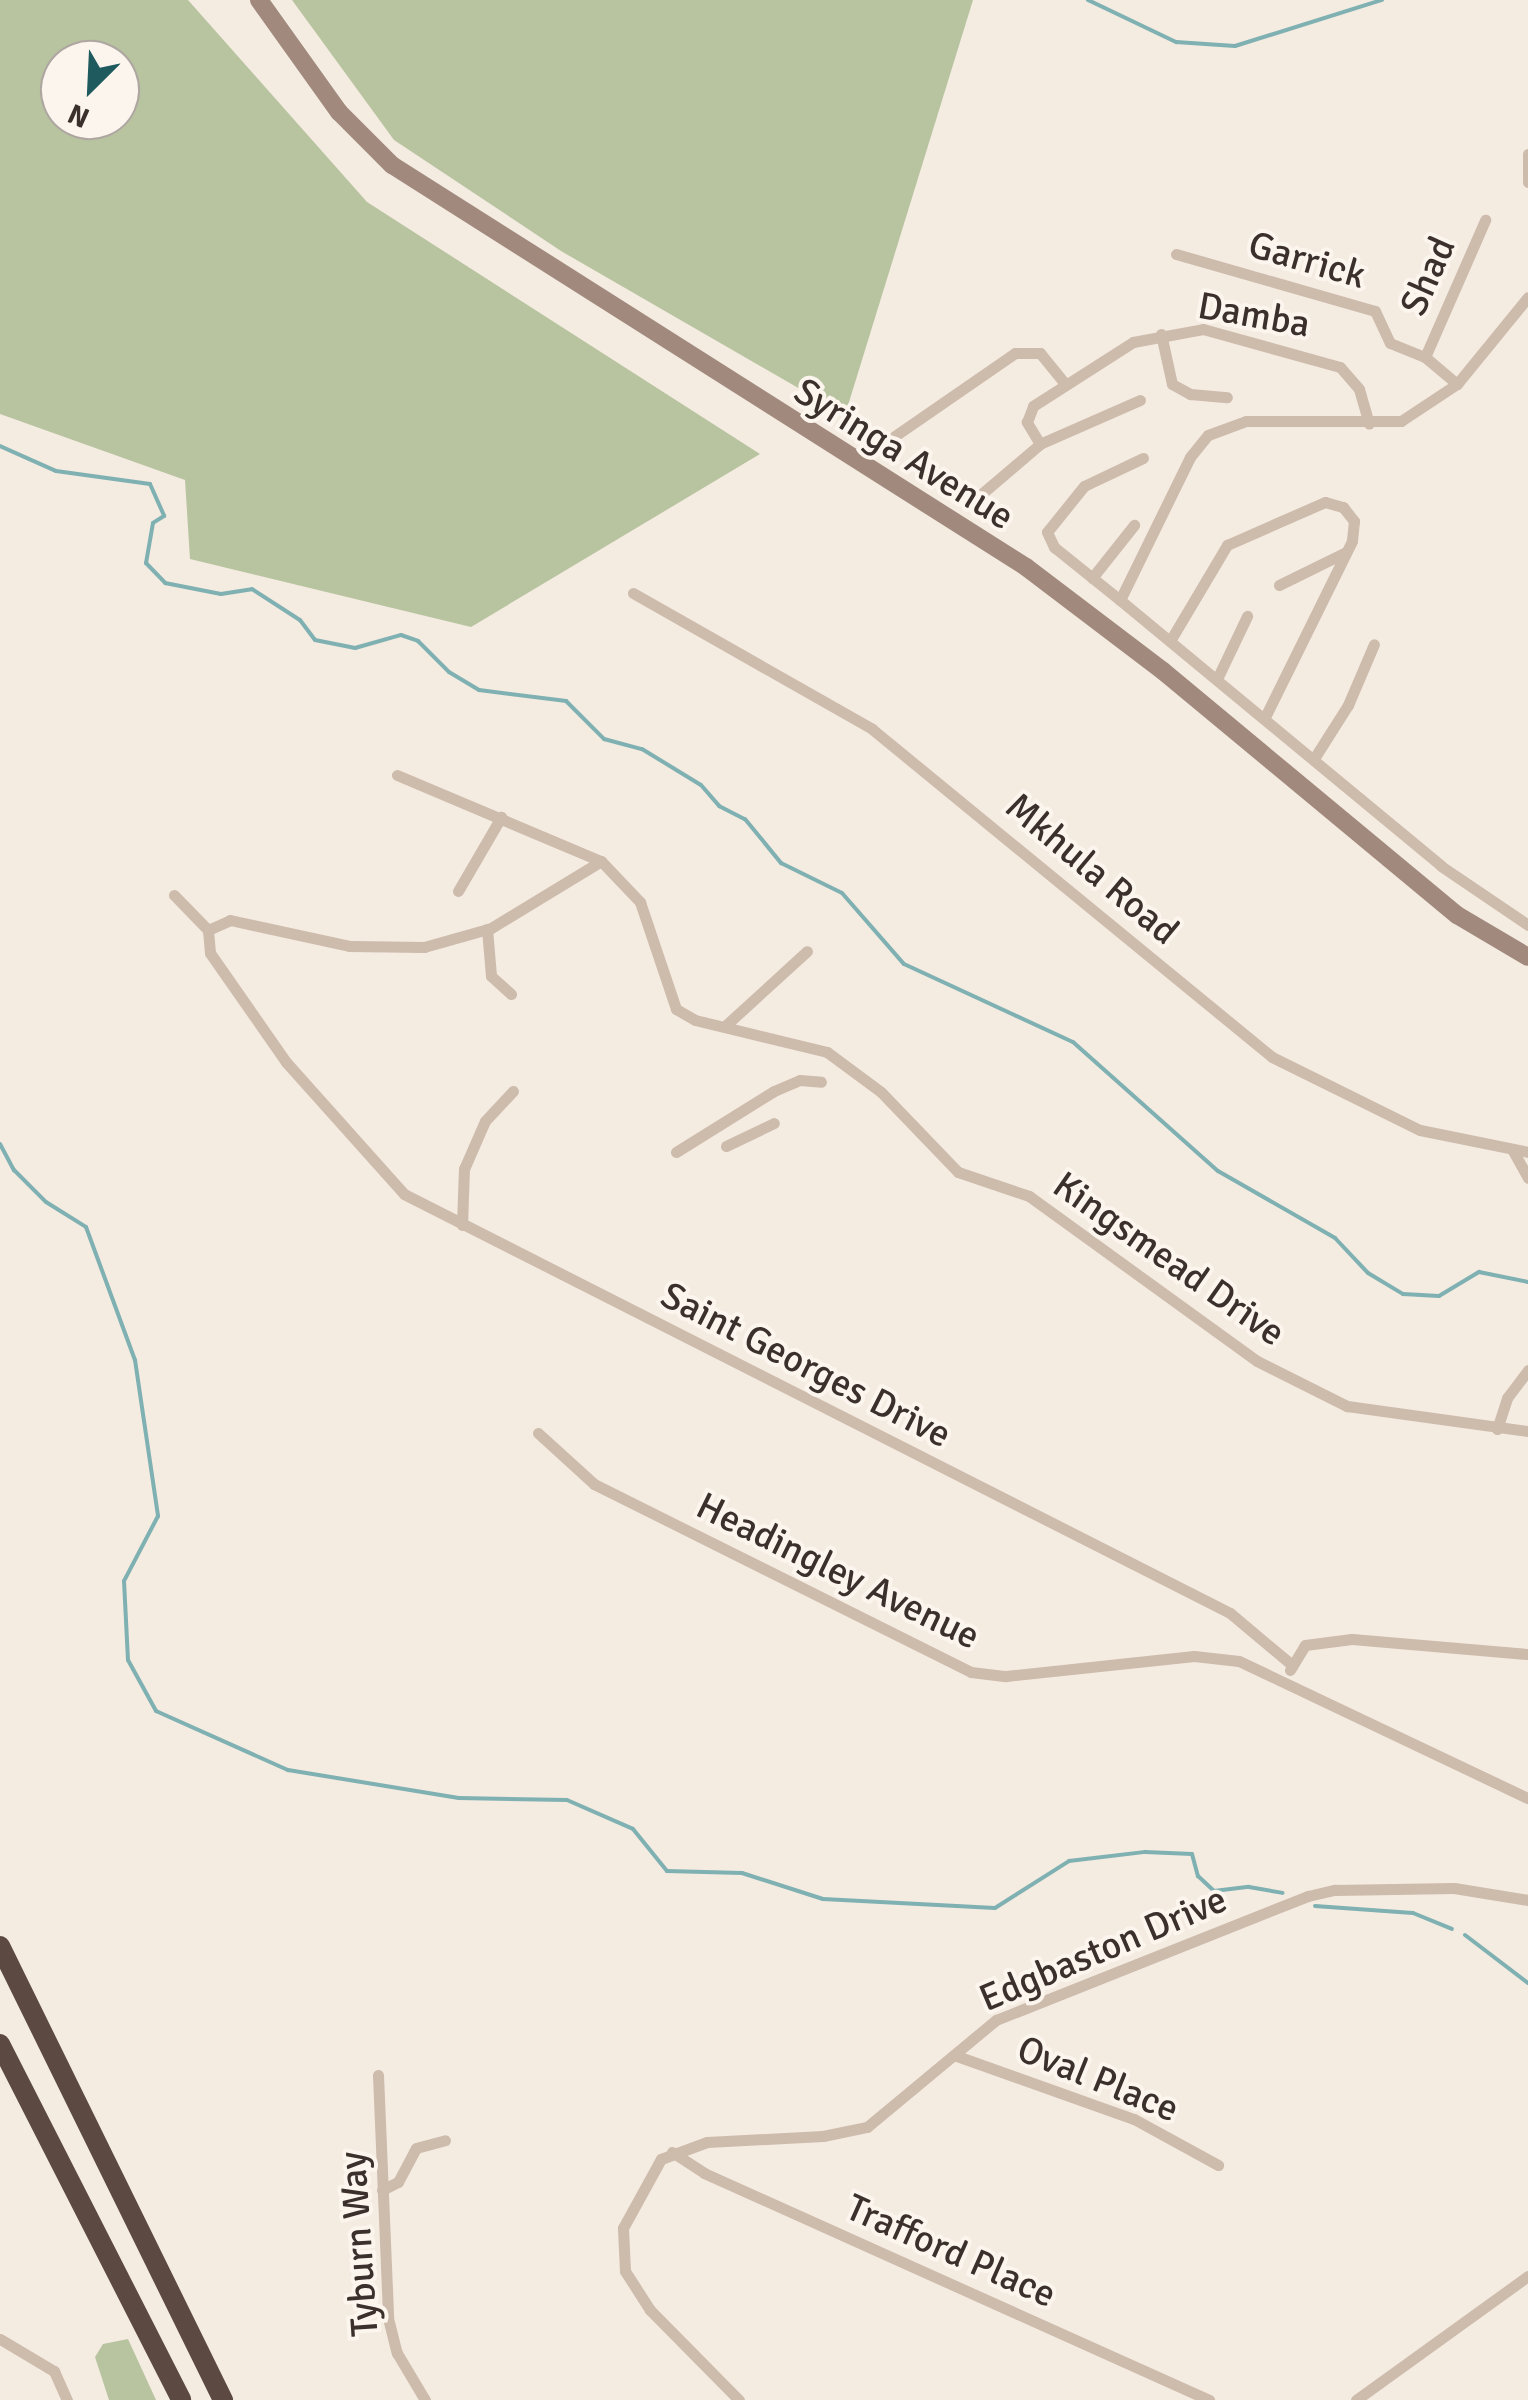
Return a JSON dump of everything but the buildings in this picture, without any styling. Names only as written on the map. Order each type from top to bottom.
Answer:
[{"type":"highway","points":[[0,1946],[223,2400]]},
{"type":"highway","points":[[0,2044],[181,2400]]},
{"type":"street","name":"Syringa Avenue","points":[[260,0],[338,112],[392,165],[1026,567],[1164,671],[1457,915],[1528,957]]},
{"type":"street","points":[[1528,154],[1528,182]]},
{"type":"street","name":"Shad","points":[[1426,357],[1485,220]]},
{"type":"street","name":"Garrick","points":[[1176,254],[1375,311],[1390,343],[1426,357],[1457,384]]},
{"type":"street","points":[[1120,600],[1190,456],[1208,435],[1246,421],[1369,424],[1415,415],[1457,384],[1528,297]]},
{"type":"street","name":"Damba","points":[[1040,444],[1027,416],[1066,385],[1133,342],[1203,329],[1322,358],[1353,380],[1369,424]]},
{"type":"street","points":[[1161,334],[1172,384],[1190,394],[1228,397]]},
{"type":"street","points":[[890,440],[1015,353],[1040,353],[1066,385]]},
{"type":"street","points":[[979,496],[1040,444],[1140,400]]},
{"type":"street","points":[[1143,458],[1084,486],[1047,532],[1054,547],[1315,756],[1441,866],[1528,924]]},
{"type":"street","points":[[1170,641],[1227,545],[1334,502],[1354,522],[1346,552],[1266,717]]},
{"type":"street","points":[[1092,578],[1134,525]]},
{"type":"street","points":[[1280,585],[1346,552]]},
{"type":"street","name":"Mkhula Road","points":[[632,593],[872,729],[1272,1056],[1420,1130],[1528,1152]]},
{"type":"street","points":[[1217,679],[1247,616]]},
{"type":"street","points":[[1315,756],[1348,705],[1374,644]]},
{"type":"street","name":"Kingsmead Drive","points":[[398,775],[568,843],[601,861],[622,880],[652,928],[676,1009],[725,1026],[794,1040],[835,1058],[881,1092],[958,1172],[1029,1196],[1203,1326],[1308,1389],[1348,1406],[1528,1432]]},
{"type":"street","points":[[458,891],[501,817]]},
{"type":"street","points":[[568,843],[582,861],[573,880]]},
{"type":"street","points":[[208,930],[230,920],[395,950],[487,930],[601,861]]},
{"type":"street","points":[[573,880],[602,873],[622,880]]},
{"type":"street","name":"Saint Georges Drive","points":[[174,895],[208,930],[210,953],[241,1001],[358,1146],[404,1194],[1230,1613],[1292,1665]]},
{"type":"street","points":[[487,930],[490,976],[510,994]]},
{"type":"street","points":[[725,1026],[807,950]]},
{"type":"street","points":[[676,1152],[774,1091],[800,1080],[821,1082]]},
{"type":"street","points":[[462,1225],[464,1169],[486,1121],[513,1091]]},
{"type":"street","points":[[726,1146],[774,1123]]},
{"type":"street","points":[[1512,1149],[1528,1178]]},
{"type":"street","points":[[1497,1428],[1500,1411],[1528,1370]]},
{"type":"street","name":"Headingley Avenue","points":[[538,1433],[594,1484],[971,1672],[1006,1676],[1216,1657],[1288,1679],[1528,1798]]},
{"type":"street","points":[[1288,1679],[1305,1645],[1352,1639],[1528,1654]]},
{"type":"street","name":"Edgbaston Drive","points":[[672,2152],[707,2142],[824,2136],[867,2127],[996,2020],[1308,1896],[1351,1889],[1454,1888],[1528,1900]]},
{"type":"street","name":"Oval Place","points":[[954,2055],[1134,2119],[1218,2165]]},
{"type":"street","name":"Tyburn Way","points":[[378,2076],[391,2339],[424,2398]]},
{"type":"street","points":[[382,2190],[398,2182],[416,2148],[445,2140]]},
{"type":"street","points":[[672,2152],[655,2166],[628,2214],[625,2272],[650,2310],[739,2400]]},
{"type":"street","name":"Trafford Place","points":[[672,2152],[704,2173],[1209,2400]]},
{"type":"street","points":[[1356,2400],[1528,2276]]},
{"type":"street","points":[[0,2338],[54,2370],[67,2400]]},
{"type":"street","points":[[410,2400],[424,2398]]},
{"type":"green space","points":[[0,0],[188,0],[367,202],[760,454],[471,627],[190,559],[185,480],[0,414]]},
{"type":"green space","points":[[292,0],[973,0],[845,415],[561,251],[394,140]]},
{"type":"green space","points":[[128,2339],[156,2400],[109,2400],[95,2357],[103,2344]]},
{"type":"waterway","points":[[1088,0],[1176,42],[1235,46],[1382,0]]},
{"type":"waterway","points":[[0,446],[56,471],[150,484],[164,516],[153,523],[146,563],[165,583],[221,594],[252,589],[300,620],[315,640],[355,648],[401,635],[418,641],[449,672],[479,690],[566,701],[604,739],[642,749],[701,785],[719,806],[745,819],[781,863],[842,893],[904,964],[1073,1042],[1218,1171],[1335,1238],[1368,1273],[1403,1294],[1439,1296],[1479,1272],[1528,1282]]},
{"type":"waterway","points":[[0,1144],[14,1170],[46,1202],[86,1227],[135,1360],[158,1516],[124,1581],[128,1660],[156,1711],[288,1770],[459,1798],[567,1800],[633,1829],[667,1871],[742,1873],[823,1899],[995,1908],[1069,1861],[1145,1852],[1192,1854],[1198,1876],[1214,1891],[1249,1887],[1282,1893]]},
{"type":"waterway","points":[[1315,1906],[1413,1913],[1452,1929]]},
{"type":"waterway","points":[[1465,1935],[1528,1983]]}]
